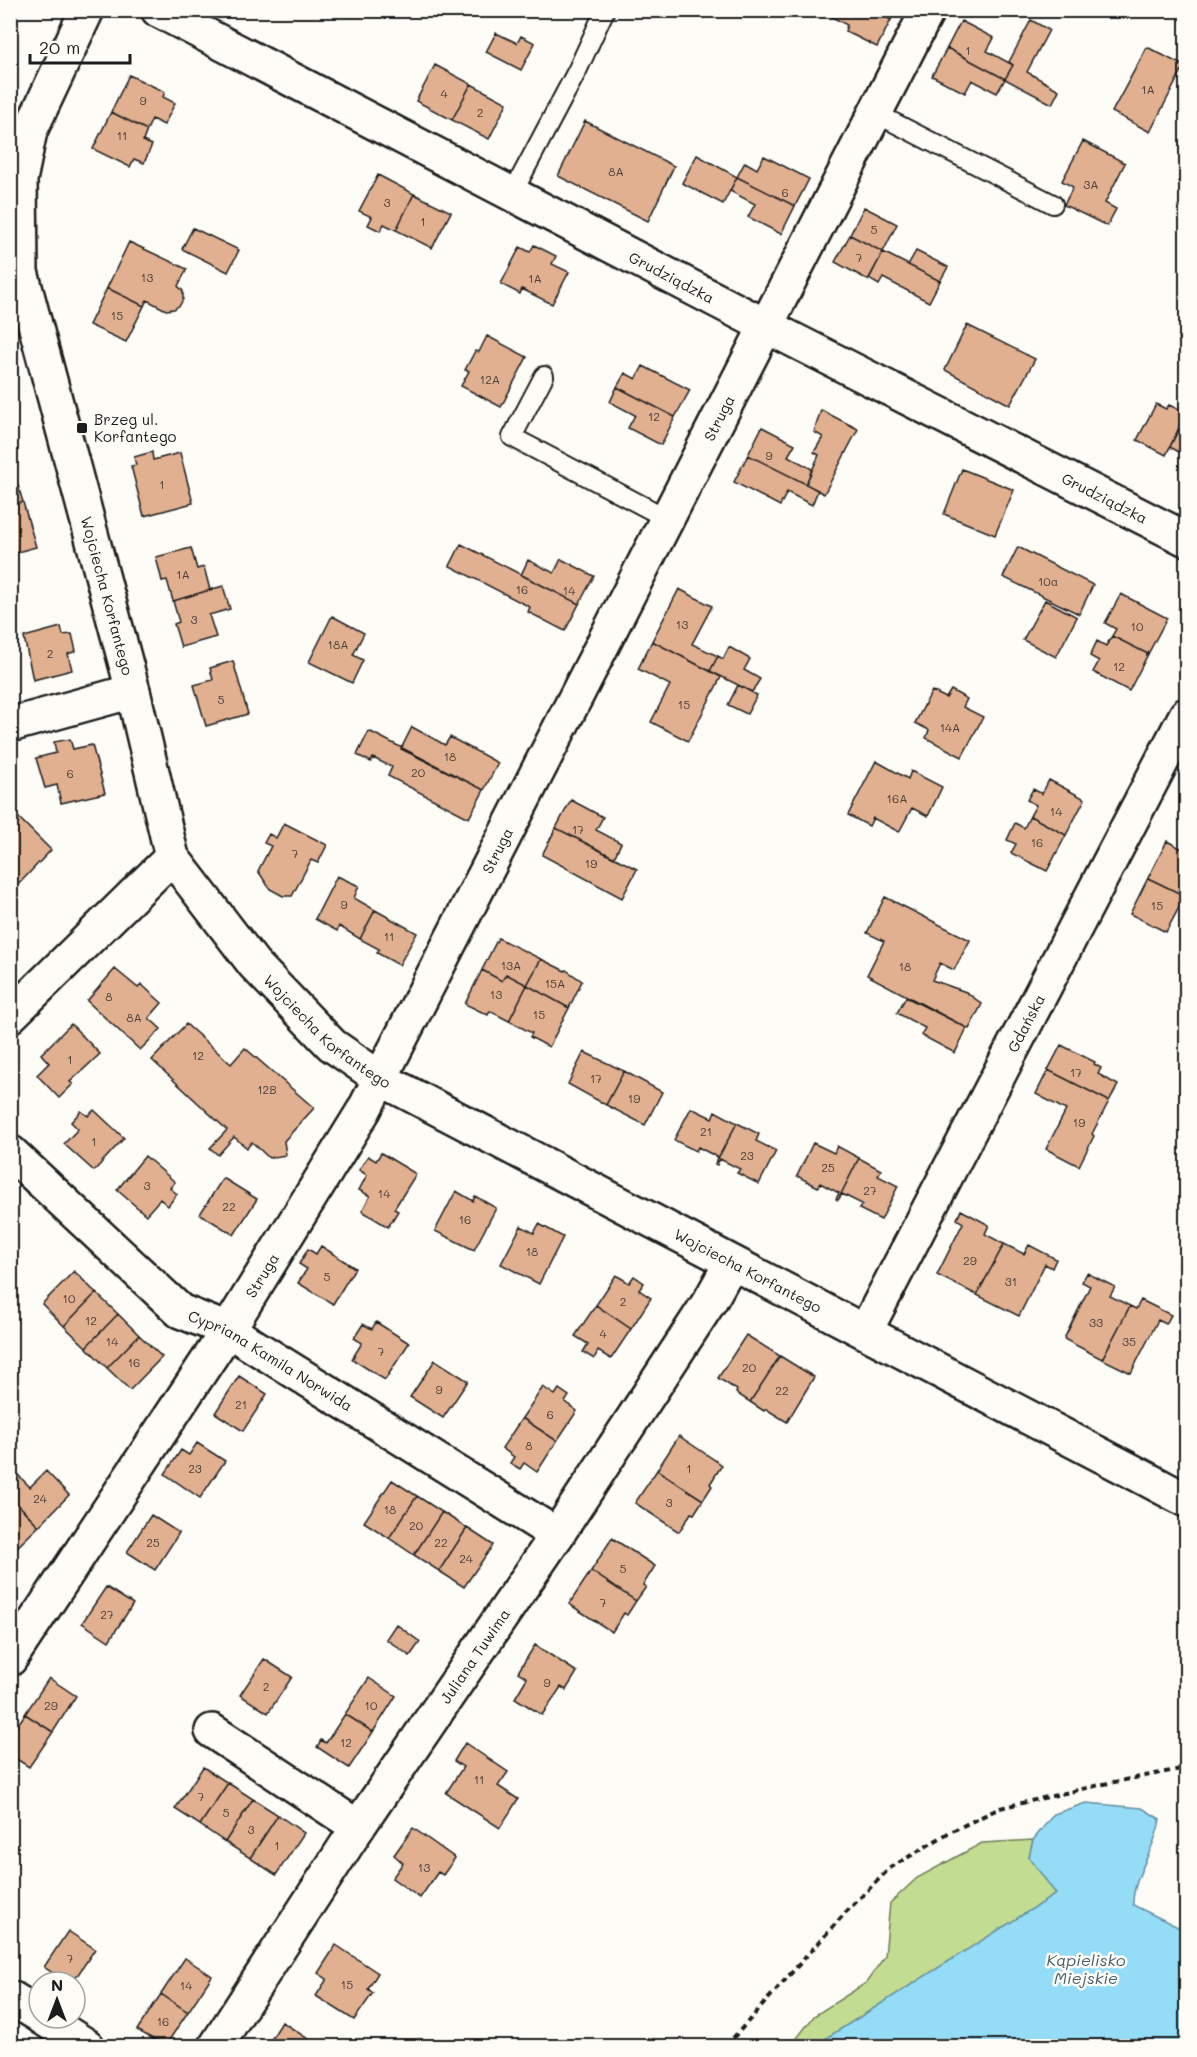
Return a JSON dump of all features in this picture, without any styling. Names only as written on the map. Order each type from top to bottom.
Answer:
[{"type":"street","name":"Wojciecha Korfantego","points":[[87,10],[20,138],[21,180],[16,270],[73,459],[133,691],[172,857],[254,964],[332,1045],[381,1079],[731,1263],[866,1330],[1186,1500]]},
{"type":"street","name":"Grudziądzka","points":[[158,10],[766,326],[1186,539]]},
{"type":"street","name":"Struga","points":[[16,1636],[228,1330],[364,1110],[928,10]]},
{"type":"street","points":[[10,725],[133,691]]},
{"type":"street","name":"Gdańska","points":[[866,1330],[1186,715]]},
{"type":"street","points":[[10,1016],[172,857]]},
{"type":"street","name":"Cypriana Kamila Norwida","points":[[10,1152],[180,1311],[228,1330],[557,1535]]},
{"type":"street","name":"Juliana Tuwima","points":[[216,2046],[358,1827],[557,1535],[711,1299],[731,1263]]},
{"type":"street","points":[[212,1731],[358,1827]]},
{"type":"street","points":[[62,2030],[87,2046]]},
{"type":"lane","points":[[512,194],[577,71],[606,10]]},
{"type":"lane","points":[[875,113],[1053,204]]},
{"type":"lane","points":[[544,376],[512,437],[666,518]]},
{"type":"path","points":[[726,2046],[838,1920],[890,1868],[950,1832],[1000,1808],[1186,1768]]},
{"type":"green space","points":[[1033,1840],[1029,1857],[1057,1894],[820,2042],[818,2046],[791,2046],[814,2016],[866,1983],[885,1956],[890,1903],[917,1878],[982,1843]]},
{"type":"water","name":"Kąpielisko Miejskie","points":[[1086,1803],[1142,1808],[1160,1819],[1154,1841],[1136,1884],[1133,1905],[1186,1931],[1186,2046],[818,2046],[820,2042],[1056,1894],[1029,1857],[1033,1840],[1054,1814]]},
{"type":"building","points":[[819,10],[873,10],[891,20],[877,47],[845,31],[847,25]]},
{"type":"building","points":[[873,10],[896,10],[891,20]]},
{"type":"building","points":[[1031,20],[1049,30],[1027,72],[1059,90],[1052,104],[1005,79],[1013,65],[1009,62]]},
{"type":"building","points":[[961,21],[994,38],[987,51],[1013,65],[1005,79],[947,48]]},
{"type":"building","points":[[496,33],[517,43],[521,36],[535,43],[521,70],[486,52]]},
{"type":"building","points":[[1147,47],[1184,66],[1150,132],[1112,112]]},
{"type":"building","points":[[947,48],[1005,79],[997,93],[972,80],[965,93],[932,76]]},
{"type":"building","points":[[435,65],[471,84],[452,120],[416,101]]},
{"type":"building","points":[[129,75],[165,92],[163,97],[175,103],[164,125],[152,119],[147,130],[111,112]]},
{"type":"building","points":[[471,84],[507,103],[489,139],[452,120]]},
{"type":"building","points":[[111,112],[147,130],[143,141],[152,145],[144,163],[134,159],[130,167],[93,149]]},
{"type":"building","points":[[585,121],[674,166],[648,221],[558,176]]},
{"type":"building","points":[[1083,141],[1125,163],[1105,203],[1116,209],[1107,226],[1064,205],[1073,187],[1062,181]]},
{"type":"building","points":[[697,155],[737,177],[723,204],[682,183]]},
{"type":"building","points":[[764,156],[809,179],[795,206],[737,177],[745,162],[757,169]]},
{"type":"building","points":[[378,175],[414,194],[396,230],[384,224],[380,231],[368,225],[372,217],[359,211]]},
{"type":"building","points":[[737,177],[795,206],[781,234],[748,217],[755,204],[730,191]]},
{"type":"building","points":[[414,194],[451,212],[432,248],[396,230]]},
{"type":"building","points":[[864,207],[897,224],[883,252],[850,235]]},
{"type":"building","points":[[193,228],[239,250],[228,272],[182,249]]},
{"type":"building","points":[[850,235],[883,252],[868,280],[835,262]]},
{"type":"building","points":[[129,242],[187,269],[178,286],[183,291],[180,305],[166,310],[147,300],[144,306],[107,288]]},
{"type":"building","points":[[534,245],[556,256],[552,264],[569,272],[552,304],[522,289],[520,294],[501,284],[520,247],[530,252]]},
{"type":"building","points":[[916,251],[948,267],[940,281],[908,265]]},
{"type":"building","points":[[883,252],[940,281],[929,302],[883,278],[879,285],[869,279]]},
{"type":"building","points":[[107,288],[144,306],[126,342],[89,325]]},
{"type":"building","points":[[967,325],[1035,359],[1010,405],[945,370]]},
{"type":"building","points":[[487,336],[527,357],[501,407],[461,386],[469,371],[465,370],[475,351],[479,352]]},
{"type":"building","points":[[643,366],[690,390],[675,417],[617,387],[625,373],[636,379]]},
{"type":"building","points":[[617,387],[675,417],[661,445],[628,428],[635,415],[610,402]]},
{"type":"building","points":[[1156,404],[1166,409],[1169,405],[1186,413],[1166,455],[1137,440]]},
{"type":"building","points":[[821,410],[858,429],[824,494],[806,484],[819,455],[814,452],[823,437],[814,432]]},
{"type":"building","points":[[762,427],[795,444],[788,456],[812,469],[806,484],[748,455]]},
{"type":"building","points":[[1180,427],[1186,430],[1186,456],[1170,447]]},
{"type":"building","points":[[152,452],[153,460],[180,453],[193,503],[144,516],[131,466],[136,465],[134,457]]},
{"type":"building","points":[[748,455],[818,490],[812,505],[787,492],[780,506],[734,482]]},
{"type":"building","points":[[10,460],[23,502],[10,505]]},
{"type":"building","points":[[962,469],[1014,490],[995,535],[944,514]]},
{"type":"building","points":[[23,502],[36,547],[10,554],[10,505]]},
{"type":"building","points":[[461,544],[579,604],[565,631],[528,612],[530,607],[450,566]]},
{"type":"building","points":[[1018,547],[1093,585],[1079,614],[1003,577]]},
{"type":"building","points":[[191,548],[197,569],[204,567],[210,590],[173,601],[167,580],[162,581],[156,557]]},
{"type":"building","points":[[561,559],[594,576],[579,604],[521,575],[528,560],[554,573]]},
{"type":"building","points":[[223,586],[230,609],[209,615],[216,637],[181,647],[174,624],[179,622],[173,601]]},
{"type":"building","points":[[679,589],[712,606],[692,644],[718,656],[710,671],[652,641]]},
{"type":"building","points":[[1121,594],[1167,618],[1148,654],[1112,636],[1116,629],[1105,623]]},
{"type":"building","points":[[1045,600],[1077,617],[1056,657],[1023,640]]},
{"type":"building","points":[[332,616],[364,633],[353,655],[363,660],[352,683],[309,662]]},
{"type":"building","points":[[61,627],[63,635],[72,634],[76,651],[68,654],[72,670],[33,680],[24,637]]},
{"type":"building","points":[[1112,636],[1148,654],[1129,691],[1093,672],[1099,661],[1090,656],[1097,641],[1106,646]]},
{"type":"building","points":[[652,641],[721,677],[688,741],[651,722],[670,685],[638,669]]},
{"type":"building","points":[[729,647],[750,659],[744,670],[760,679],[752,692],[710,671],[718,656],[723,659]]},
{"type":"building","points":[[233,661],[248,714],[206,726],[194,685],[213,680],[210,668]]},
{"type":"building","points":[[738,685],[757,695],[747,714],[728,705]]},
{"type":"building","points":[[951,690],[967,699],[963,707],[983,717],[962,757],[926,738],[929,730],[915,723],[932,691],[946,698]]},
{"type":"building","points":[[412,727],[445,745],[450,737],[498,763],[484,790],[401,749]]},
{"type":"building","points":[[369,731],[484,790],[469,818],[388,776],[392,767],[373,758],[371,762],[357,755]]},
{"type":"building","points":[[70,739],[73,749],[92,745],[105,793],[61,803],[57,785],[45,788],[36,758],[56,753],[54,742]]},
{"type":"building","points":[[876,761],[908,779],[911,771],[942,787],[928,816],[912,808],[899,832],[873,818],[869,826],[848,815]]},
{"type":"building","points":[[1049,780],[1085,799],[1066,835],[1030,816],[1036,805],[1027,800],[1033,789],[1042,794]]},
{"type":"building","points":[[571,800],[603,817],[596,830],[621,843],[614,858],[556,828]]},
{"type":"building","points":[[11,810],[51,850],[14,889],[10,885]]},
{"type":"building","points":[[1030,816],[1066,835],[1047,871],[1011,853],[1016,844],[1007,840],[1015,823],[1024,828]]},
{"type":"building","points":[[284,823],[327,845],[318,863],[311,860],[292,896],[283,896],[270,889],[258,871],[271,846],[264,843],[269,834],[276,838]]},
{"type":"building","points":[[556,828],[637,869],[622,898],[542,855]]},
{"type":"building","points":[[1167,841],[1186,851],[1185,896],[1148,878]]},
{"type":"building","points":[[337,876],[359,886],[354,898],[375,910],[360,939],[339,926],[337,931],[315,919]]},
{"type":"building","points":[[1148,878],[1185,896],[1166,932],[1130,914]]},
{"type":"building","points":[[885,897],[970,940],[954,970],[940,963],[932,980],[966,992],[982,1004],[969,1029],[867,975],[884,941],[867,933]]},
{"type":"building","points":[[375,910],[417,933],[399,965],[377,953],[379,949],[360,939]]},
{"type":"building","points":[[498,938],[541,959],[527,985],[506,974],[502,981],[482,970]]},
{"type":"building","points":[[541,959],[566,970],[582,981],[569,1008],[527,985]]},
{"type":"building","points":[[115,969],[138,988],[141,984],[162,1003],[149,1018],[161,1029],[140,1050],[87,1001]]},
{"type":"building","points":[[482,970],[502,981],[506,974],[527,985],[509,1021],[490,1011],[488,1015],[465,1004]]},
{"type":"building","points":[[527,985],[569,1008],[549,1047],[530,1037],[532,1033],[509,1021]]},
{"type":"building","points":[[906,997],[967,1028],[955,1053],[921,1035],[925,1028],[897,1013]]},
{"type":"building","points":[[71,1024],[100,1054],[70,1082],[73,1084],[59,1098],[37,1075],[49,1063],[41,1054]]},
{"type":"building","points":[[186,1024],[231,1064],[245,1048],[314,1108],[284,1141],[286,1155],[269,1158],[252,1142],[247,1148],[234,1137],[218,1155],[210,1148],[227,1130],[152,1060]]},
{"type":"building","points":[[1061,1045],[1095,1062],[1094,1064],[1101,1068],[1098,1074],[1118,1085],[1109,1101],[1048,1070]]},
{"type":"building","points":[[584,1052],[624,1071],[606,1105],[568,1084]]},
{"type":"building","points":[[1048,1070],[1109,1101],[1079,1166],[1046,1149],[1066,1110],[1036,1094]]},
{"type":"building","points":[[624,1071],[662,1092],[645,1125],[606,1105]]},
{"type":"building","points":[[691,1108],[712,1118],[715,1111],[737,1123],[715,1164],[717,1157],[698,1147],[696,1151],[674,1140]]},
{"type":"building","points":[[94,1110],[124,1138],[94,1171],[64,1144],[78,1129],[71,1122],[81,1111],[88,1116]]},
{"type":"building","points":[[737,1123],[759,1134],[756,1141],[776,1151],[759,1184],[737,1173],[740,1169],[720,1159],[717,1165],[715,1164]]},
{"type":"building","points":[[813,1143],[834,1153],[837,1146],[859,1158],[838,1200],[836,1199],[839,1193],[820,1183],[818,1187],[797,1176]]},
{"type":"building","points":[[381,1153],[416,1174],[394,1209],[398,1211],[388,1227],[362,1211],[370,1196],[359,1190],[367,1175],[359,1170],[368,1156],[376,1161]]},
{"type":"building","points":[[145,1156],[175,1182],[170,1188],[177,1194],[168,1206],[160,1199],[146,1215],[117,1190]]},
{"type":"building","points":[[859,1158],[881,1170],[878,1176],[898,1186],[881,1220],[859,1209],[862,1204],[842,1194],[838,1200]]},
{"type":"building","points":[[223,1178],[257,1199],[234,1235],[200,1214]]},
{"type":"building","points":[[456,1191],[473,1201],[475,1196],[496,1208],[474,1250],[435,1231]]},
{"type":"building","points":[[961,1210],[989,1225],[985,1234],[1004,1244],[977,1295],[937,1275],[963,1223],[957,1219]]},
{"type":"building","points":[[539,1224],[563,1237],[539,1284],[501,1264],[521,1226],[534,1233]]},
{"type":"building","points":[[1004,1244],[1024,1254],[1029,1245],[1056,1259],[1052,1268],[1045,1264],[1019,1316],[977,1295]]},
{"type":"building","points":[[321,1246],[355,1268],[333,1304],[298,1283],[307,1269],[299,1264],[308,1249],[316,1254]]},
{"type":"building","points":[[74,1271],[96,1293],[64,1326],[42,1304]]},
{"type":"building","points":[[1087,1273],[1115,1287],[1110,1296],[1130,1306],[1102,1359],[1064,1339],[1090,1286],[1082,1282]]},
{"type":"building","points":[[616,1275],[629,1283],[634,1276],[644,1283],[639,1290],[651,1298],[631,1329],[596,1305]]},
{"type":"building","points":[[96,1293],[118,1314],[86,1347],[64,1326]]},
{"type":"building","points":[[1141,1300],[1171,1315],[1166,1324],[1158,1320],[1131,1373],[1102,1359],[1130,1306],[1136,1309]]},
{"type":"building","points":[[596,1305],[631,1329],[611,1359],[598,1351],[594,1359],[583,1352],[588,1344],[575,1336]]},
{"type":"building","points":[[118,1314],[139,1335],[107,1368],[86,1347]]},
{"type":"building","points":[[376,1322],[409,1343],[385,1380],[352,1359],[362,1343],[354,1338],[363,1324],[372,1329]]},
{"type":"building","points":[[139,1335],[162,1357],[130,1390],[107,1368]]},
{"type":"building","points":[[746,1335],[780,1356],[750,1402],[718,1378]]},
{"type":"building","points":[[780,1356],[814,1377],[787,1422],[750,1402]]},
{"type":"building","points":[[435,1360],[468,1381],[443,1418],[410,1397]]},
{"type":"building","points":[[239,1376],[267,1394],[243,1431],[215,1413]]},
{"type":"building","points":[[543,1387],[555,1395],[559,1389],[569,1396],[565,1402],[577,1411],[557,1441],[522,1418]]},
{"type":"building","points":[[1186,1392],[1186,1408],[1180,1405]]},
{"type":"building","points":[[522,1418],[557,1441],[537,1472],[524,1463],[520,1469],[510,1463],[514,1457],[502,1448]]},
{"type":"building","points":[[679,1436],[722,1465],[703,1500],[657,1470]]},
{"type":"building","points":[[197,1443],[225,1461],[200,1498],[165,1474],[181,1450],[189,1455]]},
{"type":"building","points":[[10,1467],[30,1487],[46,1471],[69,1495],[39,1526],[10,1496]]},
{"type":"building","points":[[657,1470],[703,1500],[679,1532],[635,1503]]},
{"type":"building","points":[[392,1480],[417,1496],[389,1538],[364,1522]]},
{"type":"building","points":[[417,1496],[442,1512],[414,1555],[389,1538]]},
{"type":"building","points":[[15,1502],[39,1526],[10,1554],[10,1506]]},
{"type":"building","points":[[442,1512],[467,1528],[439,1571],[414,1555]]},
{"type":"building","points":[[151,1515],[179,1533],[155,1570],[127,1552]]},
{"type":"building","points":[[467,1528],[493,1545],[464,1587],[439,1571]]},
{"type":"building","points":[[612,1538],[655,1566],[643,1585],[646,1587],[636,1601],[591,1571]]},
{"type":"building","points":[[591,1571],[636,1601],[627,1615],[624,1613],[612,1632],[569,1604]]},
{"type":"building","points":[[106,1587],[133,1604],[109,1641],[82,1623]]},
{"type":"building","points":[[396,1624],[420,1642],[410,1656],[386,1639]]},
{"type":"building","points":[[535,1645],[577,1672],[566,1690],[561,1687],[542,1715],[515,1698],[527,1678],[518,1672]]},
{"type":"building","points":[[264,1659],[292,1677],[268,1713],[240,1695]]},
{"type":"building","points":[[49,1678],[76,1696],[53,1732],[25,1714]]},
{"type":"building","points":[[369,1678],[396,1696],[373,1732],[345,1714]]},
{"type":"building","points":[[25,1714],[53,1732],[29,1767],[10,1755],[10,1736]]},
{"type":"building","points":[[345,1714],[373,1732],[349,1768],[317,1747],[321,1740],[326,1743]]},
{"type":"building","points":[[465,1743],[508,1772],[498,1786],[518,1799],[500,1828],[446,1793],[463,1767],[454,1761]]},
{"type":"building","points":[[203,1767],[228,1783],[200,1825],[175,1809]]},
{"type":"building","points":[[228,1783],[253,1799],[225,1842],[200,1825]]},
{"type":"building","points":[[253,1799],[278,1815],[250,1858],[225,1842]]},
{"type":"building","points":[[278,1815],[304,1833],[276,1875],[250,1858]]},
{"type":"building","points":[[413,1828],[455,1858],[443,1875],[438,1872],[420,1898],[392,1878],[403,1863],[394,1855]]},
{"type":"building","points":[[68,1931],[95,1949],[81,1970],[48,1970],[44,1967]]},
{"type":"building","points":[[336,1945],[378,1973],[368,1989],[373,1993],[354,2020],[316,1996],[327,1979],[318,1973]]},
{"type":"building","points":[[185,1958],[212,1976],[188,2012],[161,1994]]},
{"type":"building","points":[[161,1994],[188,2012],[165,2046],[137,2030]]},
{"type":"building","points":[[282,2022],[319,2046],[267,2046]]},
{"type":"place","name":"Brzeg ul. Korfantego","points":[[82,428]]}]
